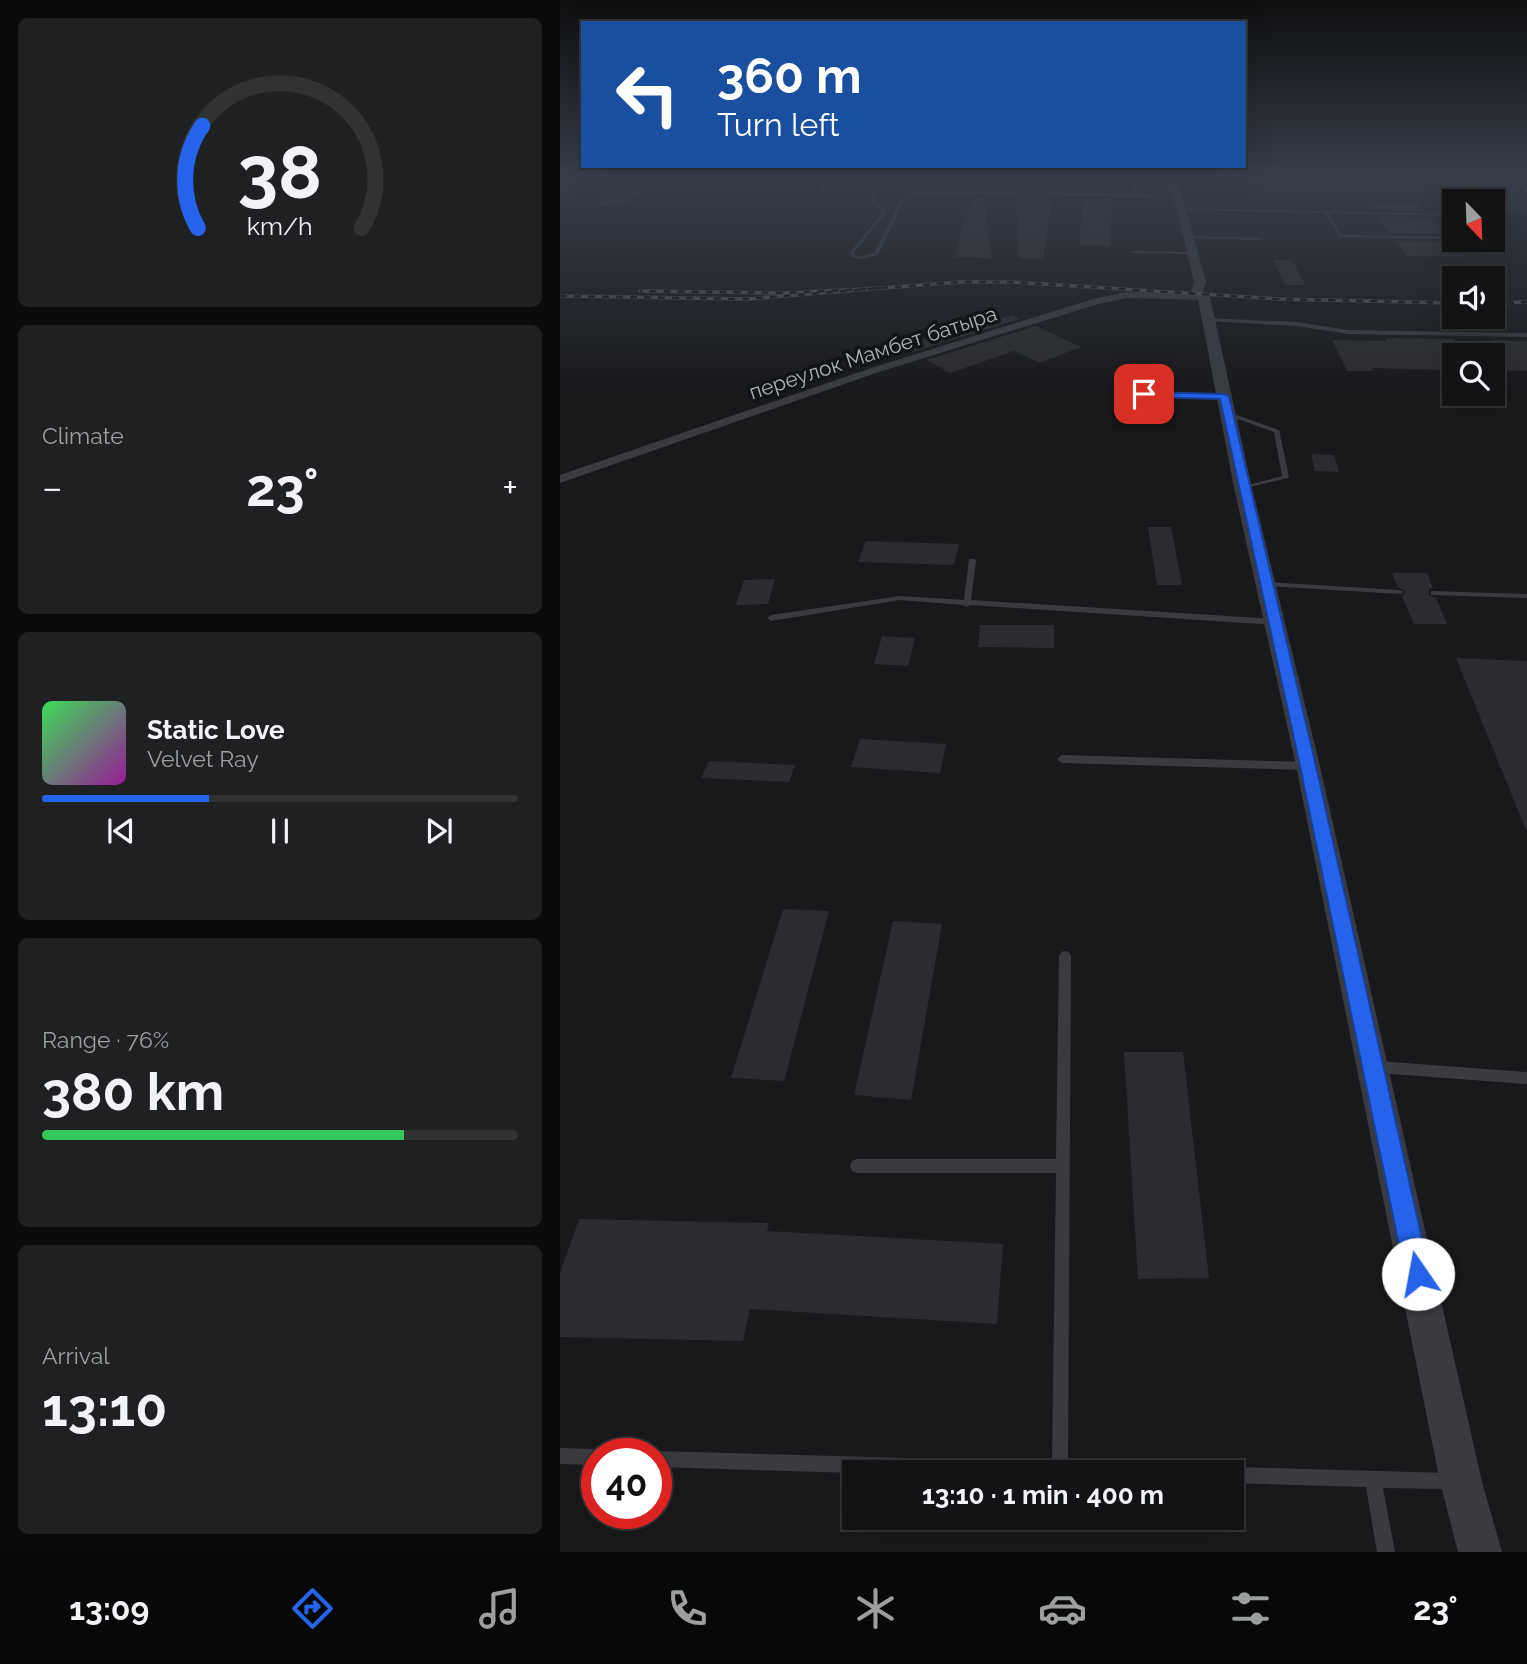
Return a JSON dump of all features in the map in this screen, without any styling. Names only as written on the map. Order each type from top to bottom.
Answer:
[{"type":"street","points":[[1191,246],[1200,282],[1197,292],[1206,309],[1243,488],[1276,622],[1374,1066],[1461,1482],[1480,1552]]},
{"type":"street","name":"переулок Мамбет батыра","points":[[560,479],[872,371],[1096,300],[1127,295],[1206,309]]},
{"type":"lane","points":[[857,246],[852,255],[858,258],[876,254],[880,246]]},
{"type":"lane","points":[[1133,252],[1179,246]]},
{"type":"lane","points":[[1206,309],[1348,332],[1527,335]]},
{"type":"lane","points":[[1144,394],[1226,405],[1277,431],[1286,477],[1243,488]]},
{"type":"lane","points":[[967,604],[972,561]]},
{"type":"lane","points":[[1267,584],[1400,592]]},
{"type":"lane","points":[[1434,593],[1527,596]]},
{"type":"lane","points":[[771,618],[900,598],[1276,622]]},
{"type":"lane","points":[[1062,759],[1308,766]]},
{"type":"lane","points":[[1060,1460],[1065,956]]},
{"type":"lane","points":[[1374,1066],[1527,1078]]},
{"type":"lane","points":[[857,1166],[1063,1166]]},
{"type":"lane","points":[[560,1456],[581,1457]]},
{"type":"lane","points":[[672,1459],[842,1464]]},
{"type":"lane","points":[[1244,1475],[1461,1482]]},
{"type":"lane","points":[[1373,1479],[1386,1552]]},
{"type":"building","points":[[957,246],[990,246],[991,258],[954,257]]},
{"type":"building","points":[[1018,246],[1045,246],[1043,259],[1019,258]]},
{"type":"building","points":[[1399,246],[1442,246],[1442,252],[1461,252],[1466,257],[1407,256]]},
{"type":"building","points":[[1273,260],[1292,260],[1305,285],[1285,285]]},
{"type":"building","points":[[1012,315],[1020,319],[912,352],[902,347],[939,334],[943,336]]},
{"type":"building","points":[[1036,326],[1081,347],[1040,363],[1014,351],[950,373],[926,360]]},
{"type":"building","points":[[1386,338],[1454,339],[1454,343],[1442,343],[1442,370],[1372,368],[1373,371],[1347,371],[1332,340],[1387,341]]},
{"type":"building","points":[[1493,340],[1527,341],[1527,371],[1505,370],[1505,343],[1493,343]]},
{"type":"building","points":[[1311,454],[1334,455],[1339,472],[1315,471]]},
{"type":"building","points":[[1148,527],[1171,527],[1182,585],[1157,585]]},
{"type":"building","points":[[866,541],[959,544],[954,565],[858,562]]},
{"type":"building","points":[[1392,573],[1427,573],[1433,588],[1429,589],[1428,595],[1436,598],[1447,624],[1414,624],[1402,596],[1406,591],[1398,587]]},
{"type":"building","points":[[775,579],[768,604],[736,605],[744,580]]},
{"type":"building","points":[[980,625],[1054,625],[1054,648],[978,647]]},
{"type":"building","points":[[882,636],[915,638],[908,666],[874,664]]},
{"type":"building","points":[[1456,658],[1527,661],[1527,830],[1526,830]]},
{"type":"building","points":[[860,739],[946,744],[940,773],[851,767]]},
{"type":"building","points":[[709,761],[795,765],[789,782],[701,778]]},
{"type":"building","points":[[783,909],[829,911],[784,1081],[731,1078]]},
{"type":"building","points":[[893,921],[942,924],[911,1100],[854,1095]]},
{"type":"building","points":[[1124,1052],[1183,1052],[1209,1278],[1138,1279]]},
{"type":"building","points":[[579,1219],[769,1223],[767,1231],[1003,1244],[997,1324],[750,1309],[743,1341],[560,1337],[560,1273]]},
{"type":"railway","points":[[881,288],[962,282],[1012,282],[1278,299],[1442,303]]},
{"type":"railway","points":[[560,296],[748,299],[881,288]]},
{"type":"railway","points":[[640,291],[787,293],[881,288]]},
{"type":"railway","points":[[1505,303],[1527,302]]},
{"type":"route","points":[[1144,394],[1224,396],[1308,766],[1418,1274]]}]
